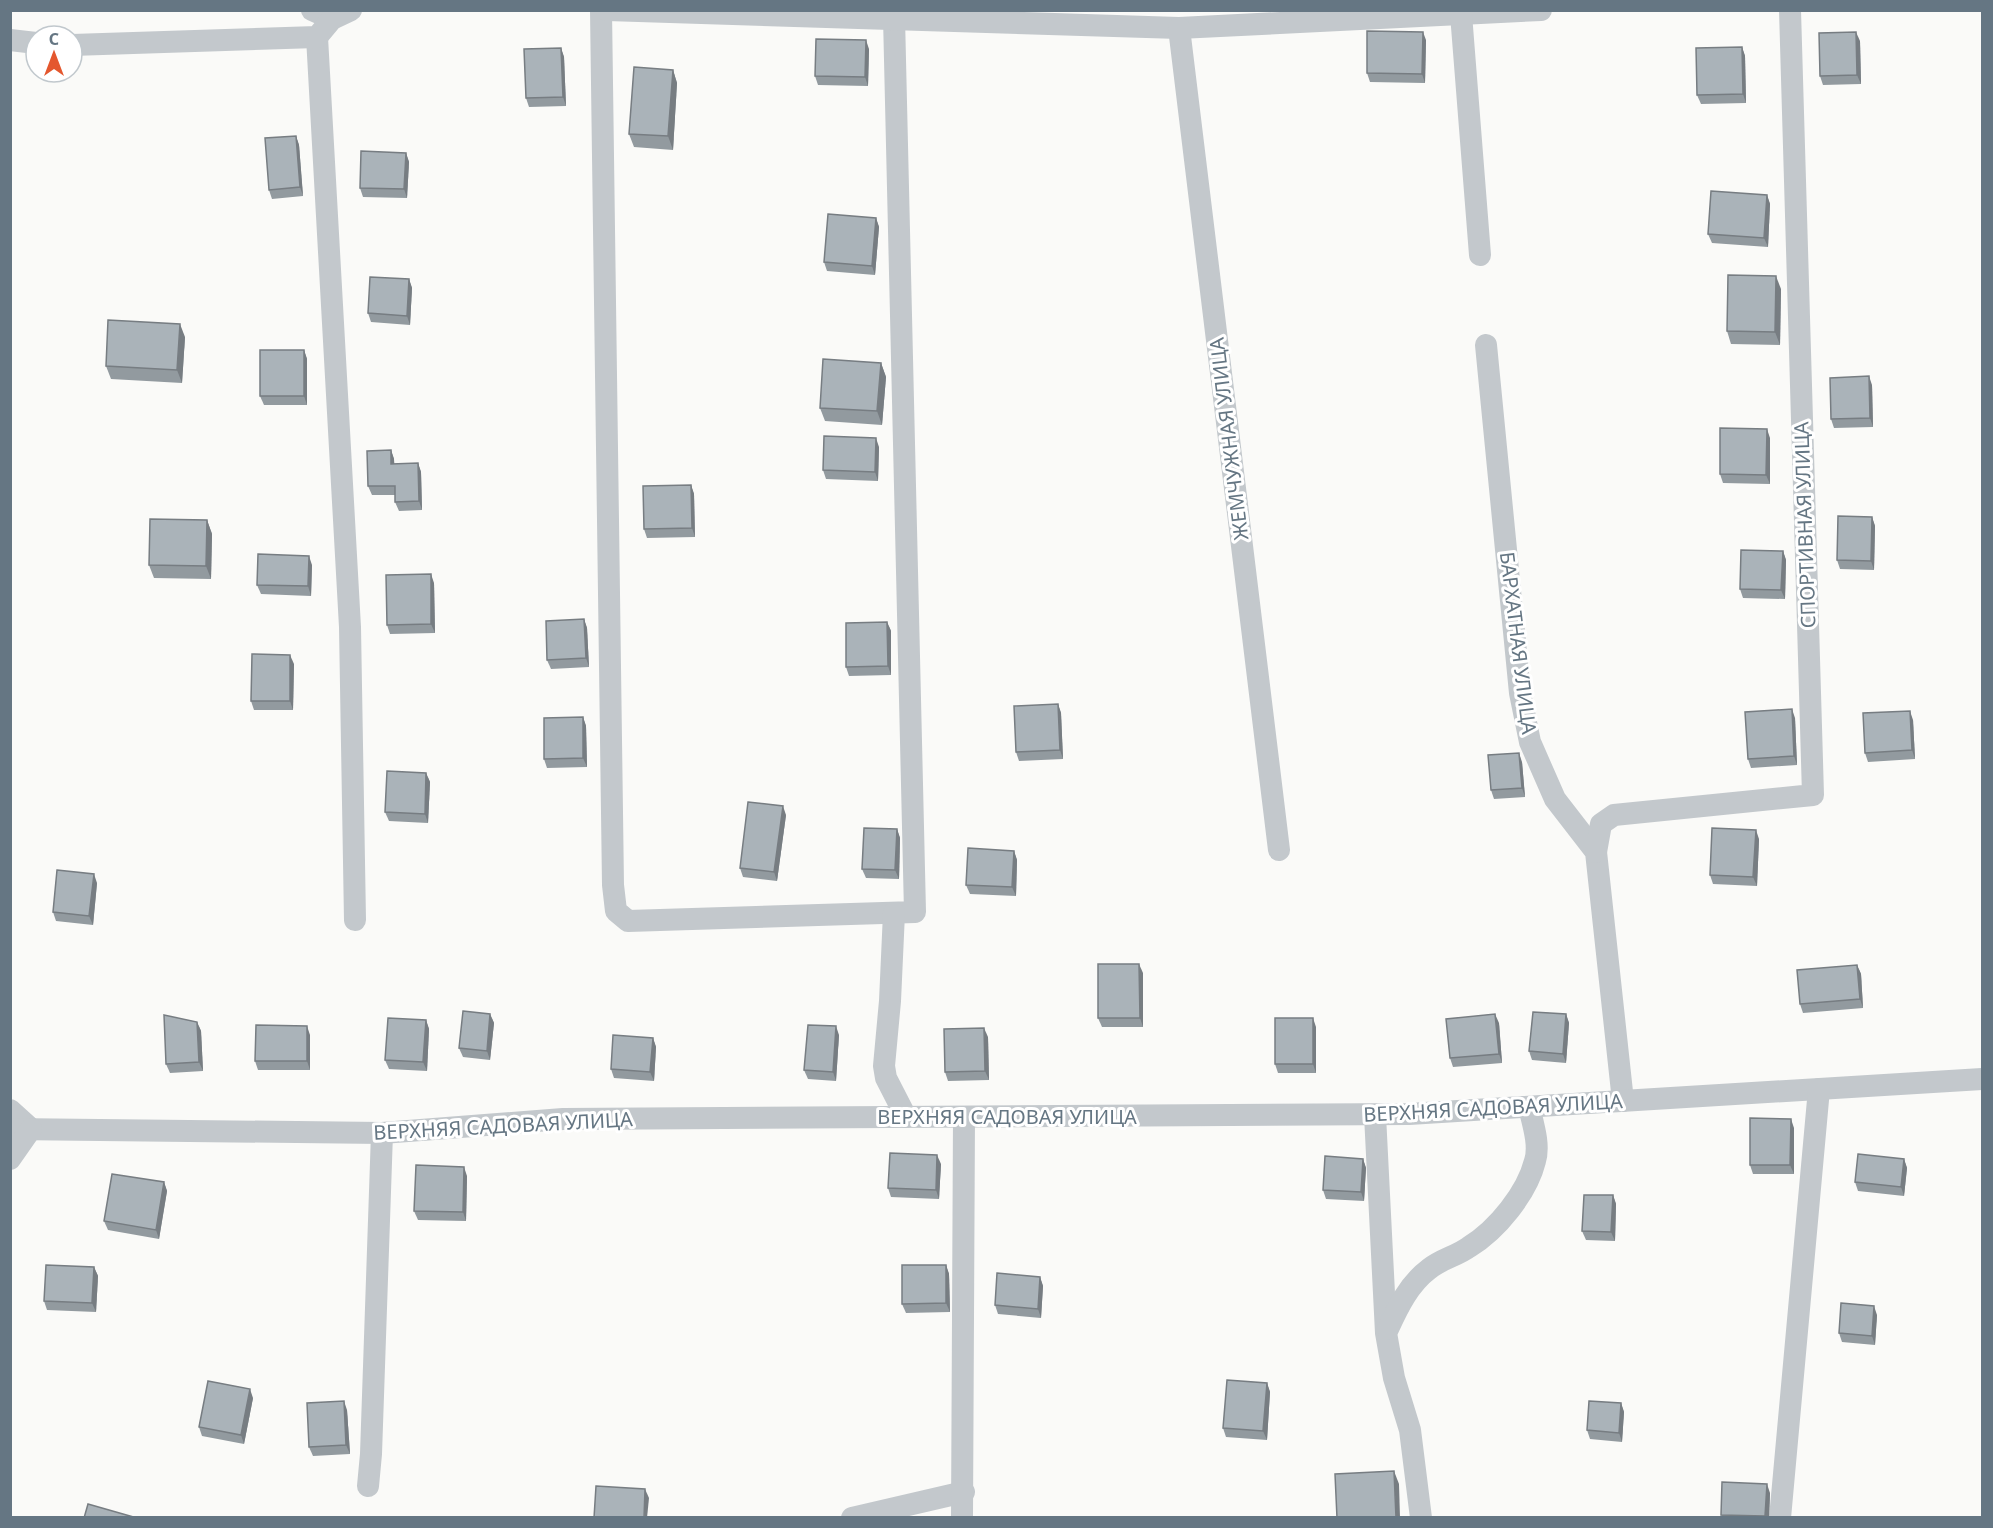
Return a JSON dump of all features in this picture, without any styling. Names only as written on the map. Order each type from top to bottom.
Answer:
[{"type":"street","points":[[601,10],[613,885],[616,911],[628,921],[915,912],[894,18]]},
{"type":"street","points":[[608,10],[1179,28],[1325,16],[1541,10]]},
{"type":"street","name":"СПОРТИВНАЯ УЛИЦА","points":[[1596,852],[1601,824],[1614,815],[1813,795],[1790,10]]},
{"type":"street","points":[[332,13],[317,37],[350,627],[355,920]]},
{"type":"street","points":[[1461,14],[1480,255]]},
{"type":"street","name":"ЖЕМЧУЖНАЯ УЛИЦА","points":[[1179,28],[1279,850]]},
{"type":"street","points":[[84,45],[317,37]]},
{"type":"street","name":"БАРХАТНАЯ УЛИЦА","points":[[1486,345],[1520,693],[1530,742],[1555,799],[1596,852]]},
{"type":"street","points":[[1596,852],[1623,1101]]},
{"type":"street","points":[[894,913],[884,1066],[886,1078],[906,1117]]},
{"type":"street","name":"ВЕРХНЯЯ САДОВАЯ УЛИЦА","points":[[21,1129],[382,1133],[563,1119],[1375,1115],[1983,1079]]},
{"type":"street","points":[[1780,1518],[1819,1089]]},
{"type":"street","points":[[1386,1333],[1409,1289],[1429,1268],[1476,1242],[1514,1202],[1536,1160],[1535,1131],[1529,1107]]},
{"type":"street","points":[[10,1110],[21,1129],[10,1159]]},
{"type":"street","points":[[1375,1115],[1386,1333],[1394,1378],[1410,1430],[1421,1518]]},
{"type":"street","points":[[962,1518],[964,1492],[964,1117]]},
{"type":"street","points":[[368,1486],[382,1133]]},
{"type":"street","points":[[852,1518],[964,1492]]},
{"type":"building","points":[[1367,31],[1423,32],[1422,74],[1367,73]]},
{"type":"building","points":[[1856,32],[1857,75],[1820,76],[1819,33]]},
{"type":"building","points":[[816,39],[866,40],[865,77],[815,76]]},
{"type":"building","points":[[1742,47],[1743,94],[1697,95],[1696,48]]},
{"type":"building","points":[[561,48],[563,97],[526,98],[524,49]]},
{"type":"building","points":[[634,67],[673,70],[668,136],[629,134]]},
{"type":"building","points":[[296,136],[300,187],[269,190],[265,138]]},
{"type":"building","points":[[361,151],[406,153],[404,189],[360,188]]},
{"type":"building","points":[[1711,191],[1767,195],[1764,238],[1708,234]]},
{"type":"building","points":[[828,214],[876,218],[872,266],[824,262]]},
{"type":"building","points":[[1728,275],[1776,276],[1775,332],[1727,331]]},
{"type":"building","points":[[370,277],[409,279],[407,316],[368,313]]},
{"type":"building","points":[[108,320],[180,324],[177,370],[106,366]]},
{"type":"building","points":[[260,350],[304,350],[304,396],[260,396]]},
{"type":"building","points":[[823,359],[881,363],[877,411],[820,408]]},
{"type":"building","points":[[1869,376],[1870,418],[1831,419],[1830,378]]},
{"type":"building","points":[[1720,428],[1767,429],[1766,475],[1720,474]]},
{"type":"building","points":[[824,436],[876,438],[875,472],[823,470]]},
{"type":"building","points":[[391,450],[391,464],[418,463],[419,501],[395,502],[395,486],[368,486],[367,451]]},
{"type":"building","points":[[691,485],[692,528],[644,529],[643,486]]},
{"type":"building","points":[[1838,516],[1872,517],[1871,561],[1837,560]]},
{"type":"building","points":[[150,519],[207,520],[206,566],[149,565]]},
{"type":"building","points":[[1741,550],[1783,551],[1781,590],[1740,589]]},
{"type":"building","points":[[258,554],[309,556],[308,586],[257,585]]},
{"type":"building","points":[[431,574],[431,624],[387,625],[386,575]]},
{"type":"building","points":[[584,619],[586,658],[547,660],[546,621]]},
{"type":"building","points":[[887,622],[888,666],[846,667],[846,623]]},
{"type":"building","points":[[252,654],[290,655],[290,701],[251,701]]},
{"type":"building","points":[[1058,704],[1060,750],[1016,752],[1014,706]]},
{"type":"building","points":[[1792,709],[1794,756],[1748,759],[1745,712]]},
{"type":"building","points":[[1910,711],[1912,750],[1865,753],[1863,713]]},
{"type":"building","points":[[583,717],[583,758],[544,759],[544,718]]},
{"type":"building","points":[[1519,753],[1522,788],[1491,790],[1488,755]]},
{"type":"building","points":[[387,771],[426,773],[425,814],[385,812]]},
{"type":"building","points":[[748,802],[783,806],[774,872],[740,868]]},
{"type":"building","points":[[864,828],[897,829],[895,870],[862,869]]},
{"type":"building","points":[[1712,828],[1756,830],[1753,877],[1710,875]]},
{"type":"building","points":[[968,848],[1014,851],[1012,887],[966,885]]},
{"type":"building","points":[[57,870],[94,874],[89,916],[53,912]]},
{"type":"building","points":[[1098,964],[1139,964],[1140,1018],[1098,1018]]},
{"type":"building","points":[[1857,965],[1860,999],[1800,1004],[1797,970]]},
{"type":"building","points":[[463,1011],[490,1014],[487,1051],[459,1048]]},
{"type":"building","points":[[1533,1012],[1566,1014],[1563,1054],[1529,1051]]},
{"type":"building","points":[[1495,1014],[1499,1054],[1450,1058],[1446,1019]]},
{"type":"building","points":[[164,1015],[197,1022],[199,1062],[166,1064]]},
{"type":"building","points":[[388,1018],[426,1020],[423,1062],[385,1060]]},
{"type":"building","points":[[1275,1018],[1313,1018],[1313,1064],[1275,1064]]},
{"type":"building","points":[[256,1025],[307,1026],[307,1061],[255,1061]]},
{"type":"building","points":[[808,1025],[836,1026],[833,1072],[804,1070]]},
{"type":"building","points":[[984,1028],[985,1071],[945,1072],[944,1029]]},
{"type":"building","points":[[613,1035],[653,1038],[650,1072],[611,1069]]},
{"type":"building","points":[[1750,1118],[1791,1119],[1790,1165],[1750,1165]]},
{"type":"building","points":[[890,1153],[937,1155],[936,1190],[888,1188]]},
{"type":"building","points":[[1858,1154],[1904,1159],[1901,1187],[1855,1182]]},
{"type":"building","points":[[1325,1156],[1363,1159],[1361,1192],[1323,1190]]},
{"type":"building","points":[[416,1165],[464,1167],[463,1212],[414,1211]]},
{"type":"building","points":[[112,1174],[164,1182],[156,1230],[104,1221]]},
{"type":"building","points":[[1584,1195],[1613,1195],[1611,1232],[1582,1231]]},
{"type":"building","points":[[46,1265],[94,1267],[92,1303],[44,1301]]},
{"type":"building","points":[[902,1265],[946,1265],[946,1303],[902,1304]]},
{"type":"building","points":[[997,1273],[1040,1277],[1038,1309],[995,1305]]},
{"type":"building","points":[[1841,1303],[1874,1306],[1872,1336],[1839,1333]]},
{"type":"building","points":[[1227,1380],[1267,1383],[1263,1431],[1223,1428]]},
{"type":"building","points":[[208,1381],[250,1389],[241,1435],[199,1427]]},
{"type":"building","points":[[344,1401],[346,1445],[309,1447],[307,1403]]},
{"type":"building","points":[[1589,1401],[1621,1403],[1619,1433],[1587,1430]]},
{"type":"building","points":[[1394,1471],[1396,1518],[1337,1518],[1335,1474]]},
{"type":"building","points":[[1722,1482],[1767,1484],[1765,1516],[1721,1515]]},
{"type":"building","points":[[596,1486],[645,1489],[644,1518],[594,1518]]},
{"type":"building","points":[[88,1504],[137,1518],[84,1518]]}]
